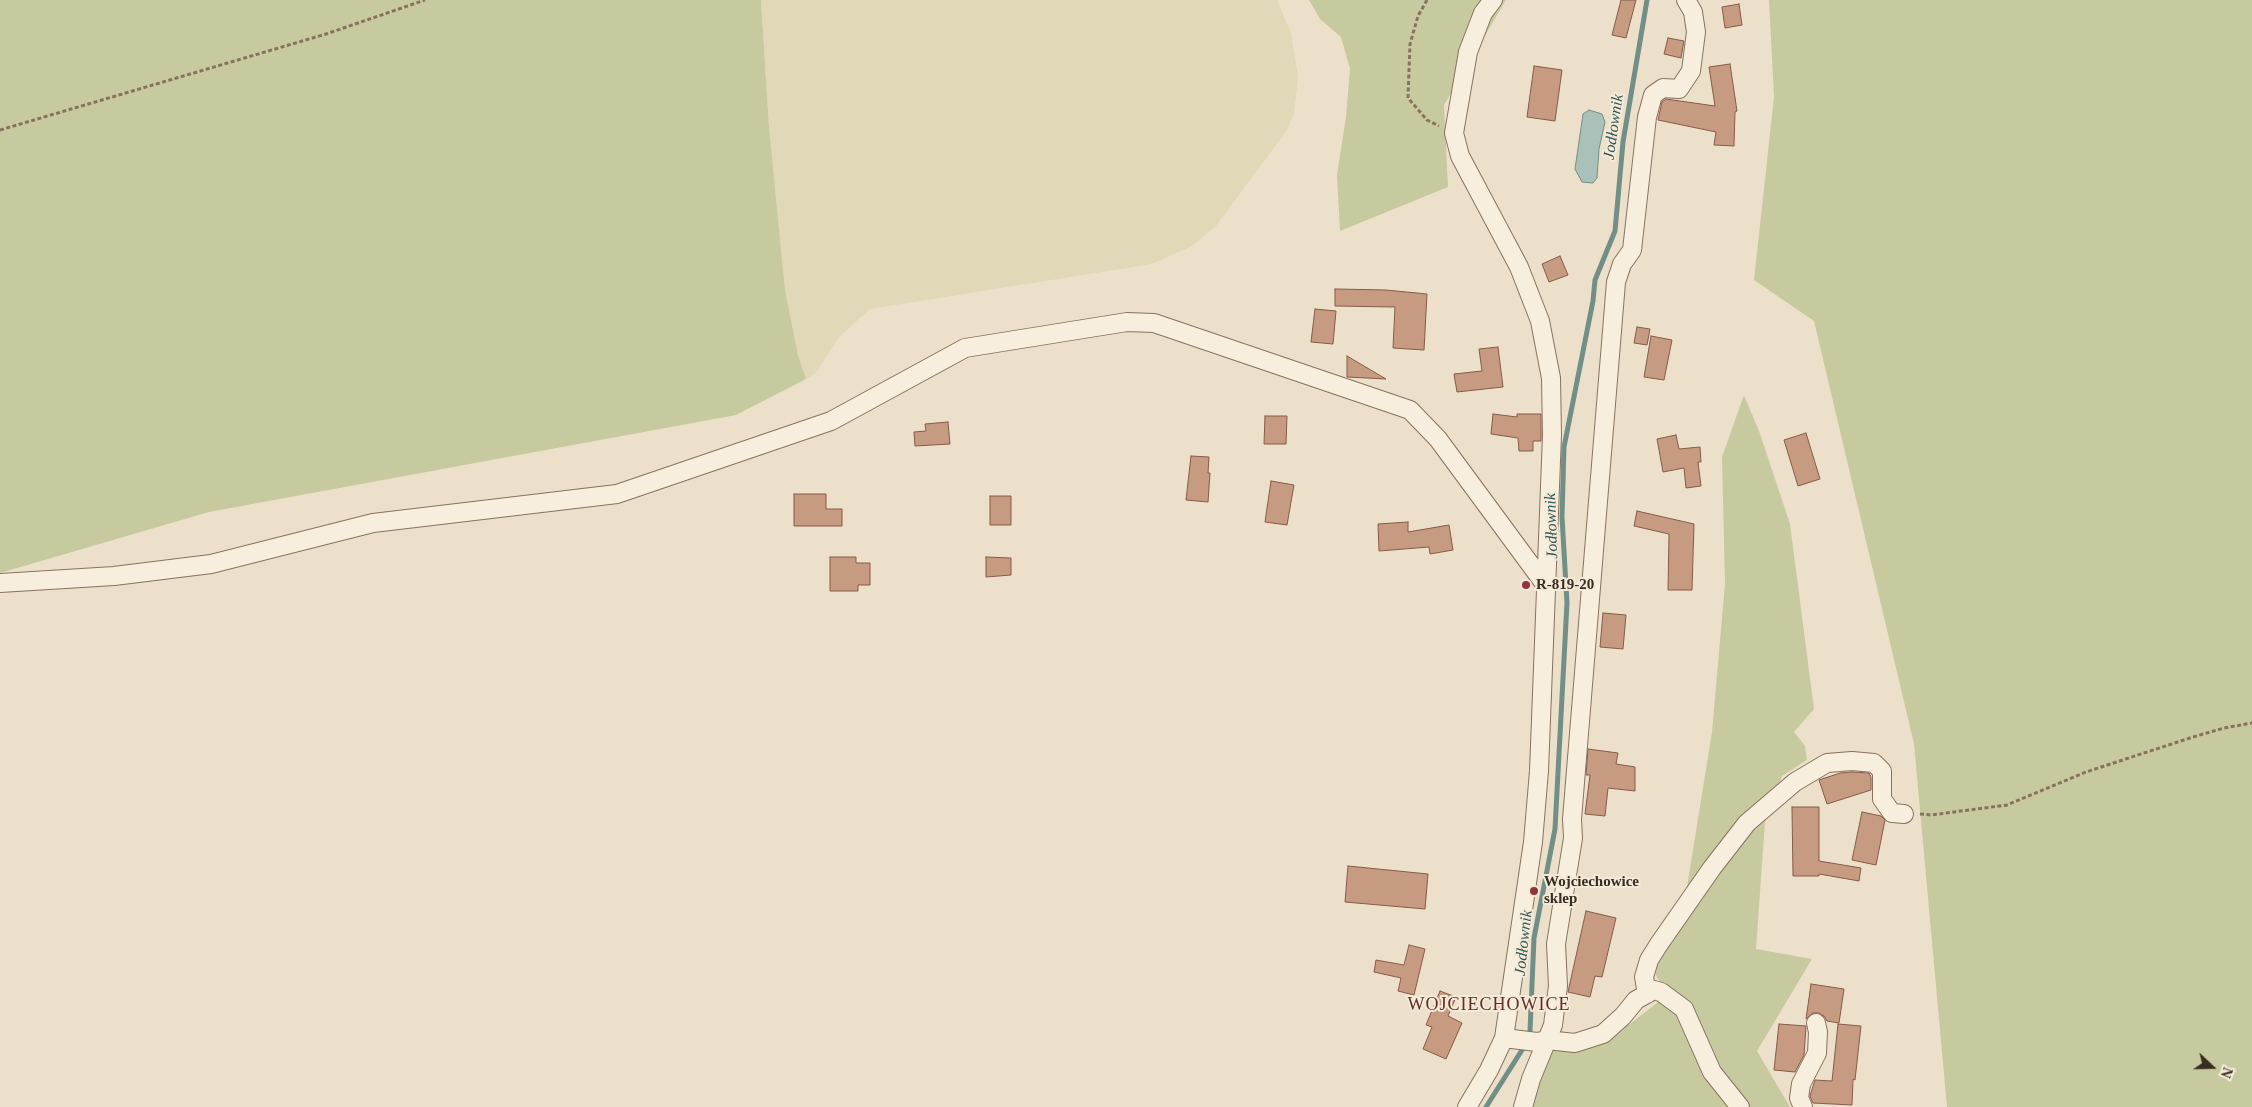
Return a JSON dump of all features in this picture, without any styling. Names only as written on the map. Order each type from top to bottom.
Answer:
[{"type":"street","points":[[1467,1107],[1489,1070],[1504,1038],[1533,842],[1539,771],[1552,435],[1551,378],[1540,321],[1518,267],[1460,156],[1454,133],[1468,52],[1484,13],[1493,0]]},
{"type":"street","points":[[1523,1107],[1531,1079],[1554,1026],[1558,986],[1556,944],[1573,838],[1572,819],[1616,282],[1622,264],[1632,250],[1647,117],[1653,95],[1663,88],[1679,89],[1692,71],[1696,32],[1693,12],[1686,0]]},
{"type":"street","points":[[0,583],[114,576],[211,564],[373,523],[617,494],[831,421],[965,348],[1128,322],[1154,324],[1410,410],[1438,440],[1547,587]]},
{"type":"street","points":[[1647,994],[1644,976],[1649,960],[1712,868],[1747,823],[1795,782],[1827,762],[1852,761],[1874,763],[1882,771],[1882,799],[1892,813],[1904,814]]},
{"type":"street","points":[[1504,1038],[1537,1042],[1547,1040],[1575,1043],[1603,1034],[1623,1016],[1636,1000],[1654,990],[1661,992],[1684,1009],[1712,1072],[1740,1107]]},
{"type":"street","points":[[1803,1107],[1800,1098],[1801,1084],[1817,1052],[1818,1032],[1816,1023]]},
{"type":"path","points":[[0,130],[326,34],[425,0]]},
{"type":"path","points":[[1427,0],[1418,16],[1410,44],[1408,98],[1427,120],[1454,133]]},
{"type":"path","points":[[1904,814],[1932,815],[2007,805],[2086,772],[2193,737],[2224,728],[2252,723]]},
{"type":"shaded area","points":[[761,0],[1277,0],[1291,33],[1298,77],[1294,114],[1287,130],[1216,226],[1192,246],[1152,264],[870,309],[839,337],[816,373],[806,379],[798,355],[785,290],[769,127]]},
{"type":"green space","points":[[0,0],[761,0],[769,127],[785,290],[798,355],[806,379],[736,415],[209,512],[0,573]]},
{"type":"green space","points":[[1309,0],[1506,0],[1444,105],[1448,187],[1340,231],[1337,175],[1346,117],[1350,69],[1341,37],[1320,19]]},
{"type":"green space","points":[[1769,0],[2252,0],[2252,1107],[1947,1107],[1914,744],[1814,321],[1754,280],[1774,97]]},
{"type":"green space","points":[[1744,395],[1759,431],[1790,524],[1814,709],[1794,732],[1805,746],[1807,760],[1782,776],[1765,822],[1756,949],[1812,959],[1757,1051],[1790,1107],[1516,1107],[1533,1057],[1630,1024],[1667,995],[1653,970],[1687,887],[1712,732],[1725,584],[1722,457]]},
{"type":"water","points":[[1589,110],[1602,114],[1605,122],[1599,149],[1597,178],[1593,183],[1582,182],[1575,169],[1583,114]]},
{"type":"building","points":[[1621,0],[1636,0],[1626,38],[1612,35]]},
{"type":"building","points":[[1739,4],[1742,25],[1725,28],[1722,7]]},
{"type":"building","points":[[1668,38],[1684,41],[1681,58],[1664,54]]},
{"type":"building","points":[[1730,64],[1737,111],[1735,112],[1734,146],[1714,145],[1716,132],[1658,120],[1662,102],[1666,99],[1715,106],[1709,67]]},
{"type":"building","points":[[1534,66],[1562,70],[1555,121],[1527,117]]},
{"type":"building","points":[[1560,256],[1568,275],[1549,282],[1542,264]]},
{"type":"building","points":[[1335,289],[1386,290],[1427,294],[1424,350],[1393,348],[1395,307],[1335,306]]},
{"type":"building","points":[[1315,309],[1336,311],[1333,344],[1311,342]]},
{"type":"building","points":[[1637,327],[1650,329],[1647,345],[1634,343]]},
{"type":"building","points":[[1651,336],[1672,340],[1664,380],[1644,377]]},
{"type":"building","points":[[1498,347],[1503,387],[1457,392],[1454,374],[1482,371],[1479,349]]},
{"type":"building","points":[[1347,356],[1386,379],[1347,377]]},
{"type":"building","points":[[1493,414],[1517,417],[1517,414],[1541,414],[1541,441],[1533,441],[1533,451],[1519,451],[1518,438],[1491,434]]},
{"type":"building","points":[[1265,416],[1287,416],[1286,444],[1264,444]]},
{"type":"building","points":[[948,422],[950,444],[915,446],[914,432],[926,431],[925,424]]},
{"type":"building","points":[[1806,433],[1820,479],[1798,486],[1784,440]]},
{"type":"building","points":[[1676,435],[1679,449],[1700,447],[1701,462],[1698,462],[1701,486],[1686,488],[1684,468],[1663,472],[1657,439]]},
{"type":"building","points":[[1191,456],[1209,457],[1208,502],[1186,500]]},
{"type":"building","points":[[1271,481],[1294,485],[1287,525],[1265,522]]},
{"type":"building","points":[[794,494],[826,494],[826,509],[842,509],[842,526],[794,526]]},
{"type":"building","points":[[990,496],[1011,496],[1011,525],[990,525]]},
{"type":"building","points":[[1637,511],[1694,524],[1692,590],[1668,590],[1669,534],[1634,526]]},
{"type":"building","points":[[1408,522],[1408,532],[1449,525],[1453,550],[1430,554],[1429,547],[1379,551],[1378,524]]},
{"type":"building","points":[[830,557],[856,557],[856,563],[870,563],[870,585],[858,585],[858,591],[830,591]]},
{"type":"building","points":[[986,557],[1011,558],[1011,575],[986,577]]},
{"type":"building","points":[[1603,613],[1626,615],[1623,649],[1600,647]]},
{"type":"building","points":[[1588,749],[1618,753],[1616,764],[1635,767],[1635,791],[1608,788],[1605,816],[1585,814],[1590,775],[1586,775]]},
{"type":"building","points":[[1840,773],[1869,773],[1871,777],[1871,790],[1827,804],[1819,780]]},
{"type":"building","points":[[1792,807],[1819,807],[1819,861],[1861,868],[1859,881],[1819,874],[1819,876],[1793,876]]},
{"type":"building","points":[[1862,812],[1881,816],[1885,820],[1876,865],[1852,860]]},
{"type":"building","points":[[1348,866],[1428,874],[1425,909],[1345,902]]},
{"type":"building","points":[[1586,911],[1616,918],[1602,977],[1595,976],[1590,997],[1568,992]]},
{"type":"building","points":[[1409,945],[1425,949],[1414,995],[1398,991],[1401,978],[1374,972],[1376,960],[1404,965]]},
{"type":"building","points":[[1811,984],[1844,989],[1839,1023],[1827,1021],[1819,1013],[1813,1013],[1806,1019]]},
{"type":"building","points":[[1440,991],[1456,997],[1448,1016],[1462,1023],[1446,1059],[1423,1049],[1432,1027],[1426,1025]]},
{"type":"building","points":[[1779,1024],[1806,1026],[1804,1055],[1795,1072],[1774,1070]]},
{"type":"building","points":[[1838,1024],[1861,1026],[1855,1080],[1853,1079],[1852,1105],[1813,1103],[1810,1096],[1815,1080],[1832,1081]]},
{"type":"waterway","name":"Jodłownik","points":[[1486,1107],[1522,1050],[1530,1031],[1534,938],[1555,829],[1567,603],[1562,517],[1564,447],[1593,301],[1595,280],[1615,231],[1623,142],[1647,0]]},
{"type":"place","name":"R-819-20","points":[[1526,585]]},
{"type":"place","name":"Wojciechowice sklep","points":[[1534,891]]},
{"type":"district","name":"WOJCIECHOWICE","points":[[1489,1005]]}]
